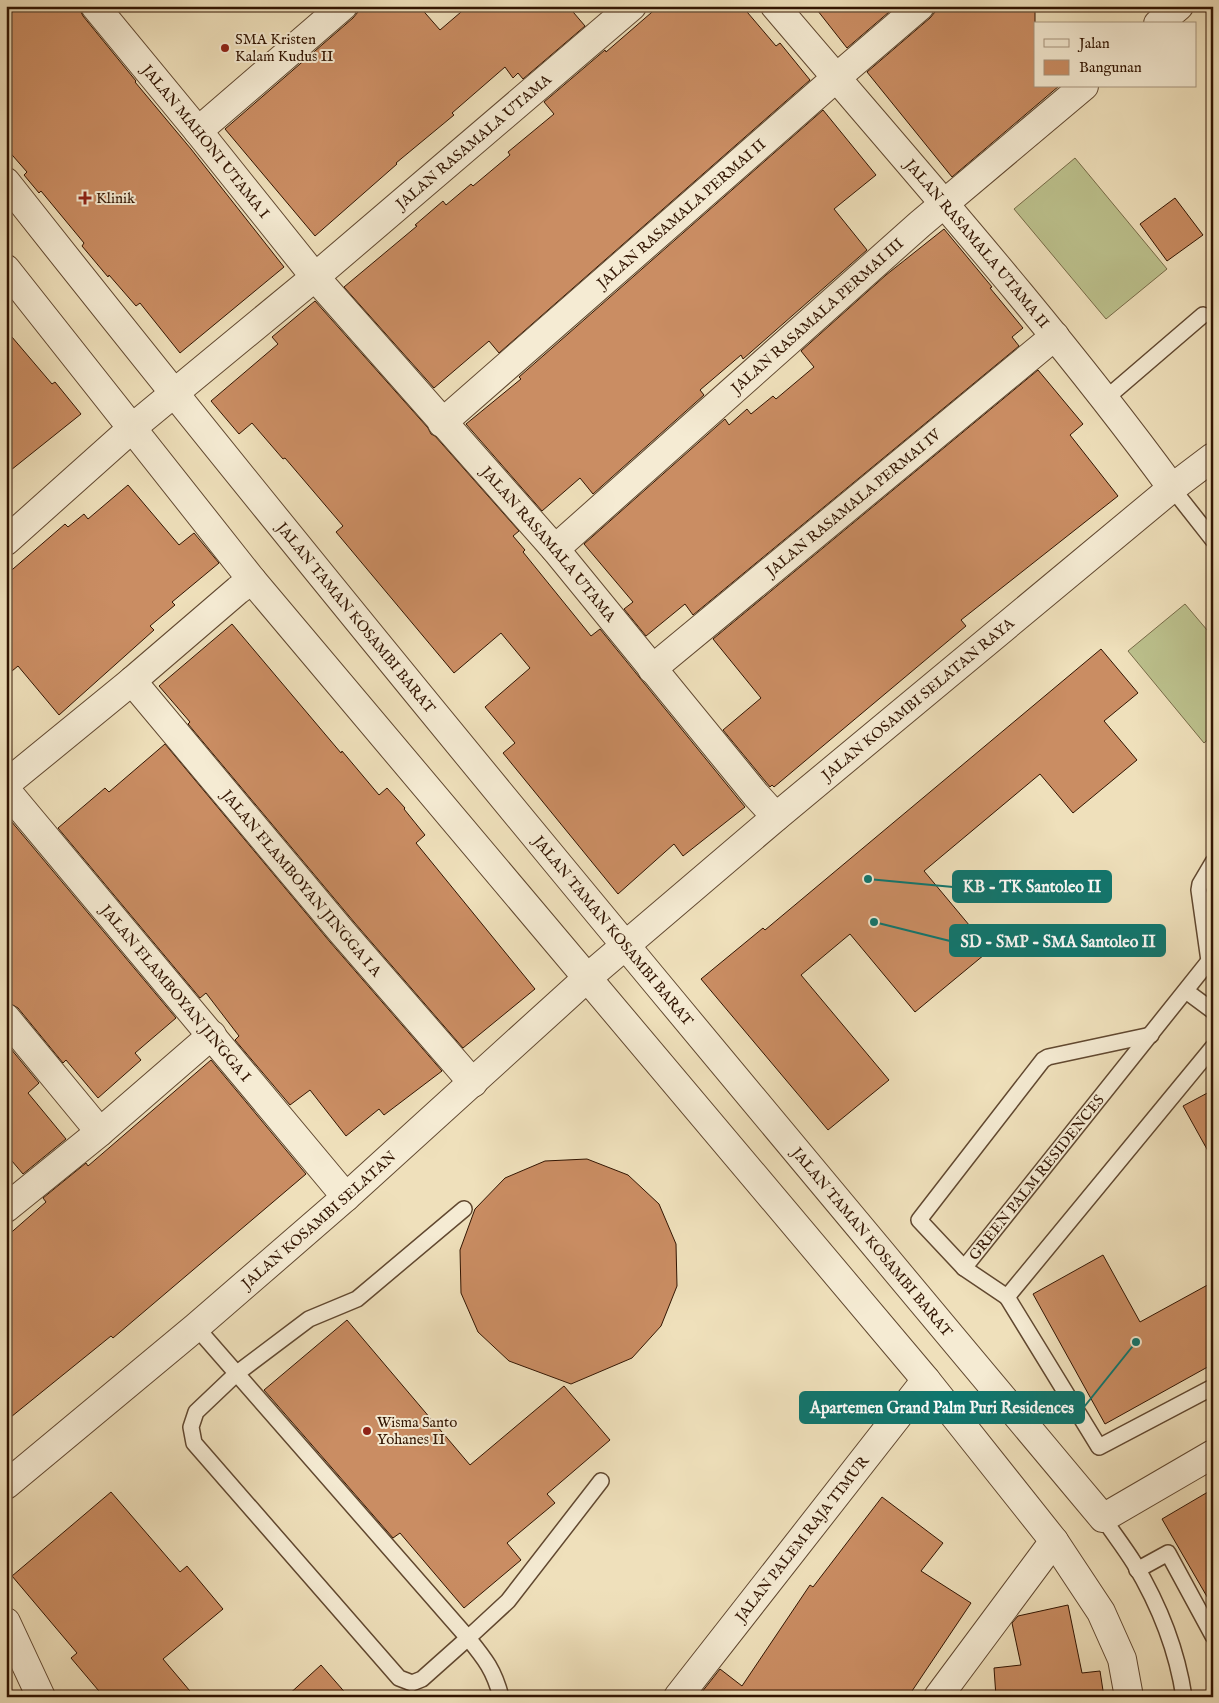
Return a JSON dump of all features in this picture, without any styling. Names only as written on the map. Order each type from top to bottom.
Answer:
[{"type":"street","name":"JALAN MAHONI UTAMA I","points":[[95,6],[198,130],[314,277]]},
{"type":"street","points":[[198,130],[343,6]]},
{"type":"street","name":"JALAN RASAMALA UTAMA","points":[[6,541],[135,426],[314,277],[632,6]]},
{"type":"street","name":"JALAN RASAMALA UTAMA II","points":[[775,6],[1055,336],[1172,488]]},
{"type":"street","name":"JALAN RASAMALA PERMAI II","points":[[442,422],[920,6]]},
{"type":"street","points":[[1160,22],[1179,6]]},
{"type":"street","name":"JALAN RASAMALA PERMAI III","points":[[555,549],[920,224],[1082,88]]},
{"type":"street","name":"JALAN TAMAN KOSAMBI BARAT","points":[[6,182],[170,397],[623,948],[1102,1518]]},
{"type":"street","points":[[6,269],[135,426],[252,580],[926,1380],[1054,1541],[1101,1612],[1122,1659],[1129,1697]]},
{"type":"street","name":"JALAN RASAMALA UTAMA","points":[[314,277],[555,549],[776,817]]},
{"type":"street","name":"JALAN RASAMALA PERMAI IV","points":[[652,668],[1055,336]]},
{"type":"street","name":"JALAN KOSAMBI SELATAN RAYA","points":[[623,948],[776,817],[1213,456]]},
{"type":"street","points":[[6,784],[132,682],[252,580]]},
{"type":"street","name":"JALAN FLAMBOYAN JINGGA I A","points":[[132,682],[342,932],[473,1083]]},
{"type":"street","name":"JALAN FLAMBOYAN JINGGA I","points":[[6,790],[346,1197]]},
{"type":"street","name":"JALAN KOSAMBI SELATAN","points":[[6,1485],[196,1327],[346,1197],[473,1083],[584,973],[623,948]]},
{"type":"street","points":[[6,1018],[100,1132]]},
{"type":"street","points":[[6,1208],[100,1132],[212,1035]]},
{"type":"street","name":"JALAN PALEM RAJA TIMUR","points":[[678,1697],[926,1380]]},
{"type":"street","points":[[1102,1518],[1213,1454]]},
{"type":"street","points":[[943,1694],[1054,1541]]},
{"type":"street","points":[[6,1622],[41,1697]]},
{"type":"lane","points":[[1104,400],[1203,315]]},
{"type":"lane","points":[[1172,488],[1213,540]]},
{"type":"lane","points":[[1211,958],[1199,890],[1200,884],[1213,862]]},
{"type":"lane","name":"GREEN PALM RESIDENCES","points":[[1007,1297],[964,1268],[1211,958]]},
{"type":"lane","points":[[1186,991],[1213,1011]]},
{"type":"lane","points":[[964,1268],[919,1220],[1038,1066],[1048,1057],[1151,1035]]},
{"type":"lane","points":[[1213,1047],[1007,1297],[1099,1448],[1213,1387]]},
{"type":"lane","points":[[464,1210],[357,1299],[309,1319],[236,1374],[196,1412],[191,1427],[194,1442],[399,1678],[412,1683],[422,1679],[508,1601],[601,1481]]},
{"type":"lane","points":[[196,1327],[468,1638],[482,1655],[495,1676],[501,1697]]},
{"type":"lane","name":"JALAN TAMAN KOSAMBI BARAT","points":[[1102,1518],[1138,1570],[1163,1621],[1181,1679],[1184,1697]]},
{"type":"lane","points":[[1138,1570],[1168,1553],[1213,1636]]},
{"type":"green space","points":[[1075,158],[1167,269],[1106,319],[1014,209]]},
{"type":"green space","points":[[1185,604],[1213,637],[1213,735],[1204,743],[1128,651]]},
{"type":"building","points":[[6,6],[78,6],[83,16],[135,82],[191,149],[284,267],[180,353],[140,303],[136,306],[109,275],[108,277],[82,246],[84,243],[41,191],[39,193],[24,175],[27,172],[6,148]]},
{"type":"building","points":[[358,6],[419,6],[440,30],[468,6],[568,6],[585,26],[523,79],[518,73],[513,78],[505,67],[452,113],[454,115],[396,163],[315,236],[225,129],[353,18],[358,12]]},
{"type":"building","points":[[659,6],[742,6],[776,46],[780,43],[810,80],[499,353],[489,341],[434,388],[344,287],[417,226],[415,225],[443,201],[446,205],[471,184],[473,186],[510,155],[508,152],[554,114],[544,102]]},
{"type":"building","points":[[814,6],[896,6],[847,48]]},
{"type":"building","points":[[935,6],[1035,6],[1034,88],[1057,88],[952,177],[867,72],[935,12]]},
{"type":"building","points":[[823,110],[876,175],[834,209],[867,250],[743,359],[741,355],[700,390],[704,395],[593,494],[580,478],[542,511],[466,424],[521,379],[519,377]]},
{"type":"building","points":[[1175,198],[1203,235],[1167,261],[1140,224]]},
{"type":"building","points":[[944,229],[1023,328],[1012,337],[1019,346],[693,615],[685,604],[646,636],[624,609],[633,602],[584,544],[725,419],[729,425],[747,409],[751,414],[773,396],[776,399],[814,367],[801,351],[886,275]]},
{"type":"building","points":[[315,301],[519,531],[513,536],[525,550],[523,552],[591,636],[600,629],[745,807],[683,856],[674,844],[618,894],[503,753],[515,743],[485,707],[530,668],[501,633],[454,673],[336,532],[343,526],[285,458],[283,459],[252,423],[239,434],[211,401],[278,344],[272,337]]},
{"type":"building","points":[[6,330],[52,384],[55,382],[81,414],[6,474]]},
{"type":"building","points":[[1038,370],[1083,424],[1070,435],[1118,496],[961,620],[966,626],[774,787],[772,785],[770,787],[723,730],[761,698],[713,639]]},
{"type":"building","points":[[128,485],[179,545],[194,533],[219,563],[172,602],[175,605],[150,626],[154,630],[59,715],[18,666],[6,676],[6,575],[65,524],[68,527],[84,514],[88,519]]},
{"type":"building","points":[[232,624],[379,795],[387,788],[405,808],[425,835],[416,843],[535,989],[463,1048],[354,922],[188,724],[190,722],[159,686]]},
{"type":"building","points":[[1101,649],[1138,693],[1104,721],[1137,760],[1073,813],[1040,774],[924,871],[990,950],[915,1012],[850,934],[801,975],[889,1080],[828,1130],[701,979],[763,928],[765,930]]},
{"type":"building","points":[[165,744],[330,942],[442,1071],[384,1115],[379,1109],[346,1136],[310,1090],[290,1105],[235,1040],[239,1036],[206,993],[200,998],[58,828],[105,788],[109,792]]},
{"type":"building","points":[[6,815],[176,1018],[135,1053],[141,1060],[98,1098],[66,1060],[63,1063],[18,1008],[6,1001]]},
{"type":"building","points":[[6,1043],[39,1083],[28,1093],[66,1139],[23,1174],[6,1154]]},
{"type":"building","points":[[211,1060],[306,1174],[113,1338],[111,1336],[6,1421],[6,1237],[46,1202],[43,1198],[86,1163],[88,1166]]},
{"type":"building","points":[[1213,1090],[1213,1160],[1183,1106]]},
{"type":"building","points":[[587,1159],[628,1175],[659,1204],[676,1244],[677,1286],[661,1326],[632,1358],[571,1384],[509,1361],[478,1332],[461,1293],[460,1250],[475,1209],[505,1178],[545,1161]]},
{"type":"building","points":[[1103,1255],[1140,1322],[1213,1282],[1213,1364],[1105,1424],[1033,1294]]},
{"type":"building","points":[[347,1320],[470,1465],[564,1386],[610,1440],[547,1494],[555,1503],[507,1543],[521,1560],[464,1608],[400,1533],[393,1538],[264,1390]]},
{"type":"building","points":[[1213,1489],[1213,1607],[1162,1519]]},
{"type":"building","points":[[111,1492],[180,1572],[187,1566],[223,1609],[163,1659],[195,1697],[104,1697],[71,1658],[77,1653],[12,1576]]},
{"type":"building","points":[[882,1497],[943,1543],[921,1571],[971,1603],[908,1697],[698,1697],[720,1669],[742,1686],[810,1585],[813,1587]]},
{"type":"building","points":[[1068,1605],[1082,1673],[1100,1671],[1104,1697],[996,1697],[994,1668],[1021,1665],[1012,1623],[1018,1616]]},
{"type":"building","points":[[321,1665],[349,1697],[286,1697]]},
{"type":"place","name":"SMA Kristen Kalam Kudus II","points":[[225,48]]},
{"type":"place","name":"Klinik","points":[[85,198]]},
{"type":"place","name":"KB - TK Santoleo II","points":[[868,879]]},
{"type":"place","name":"SD - SMP - SMA Santoleo II","points":[[874,922]]},
{"type":"place","name":"Apartemen Grand Palm Puri Residences","points":[[1136,1342]]},
{"type":"place","name":"Wisma Santo Yohanes II","points":[[367,1431]]}]
